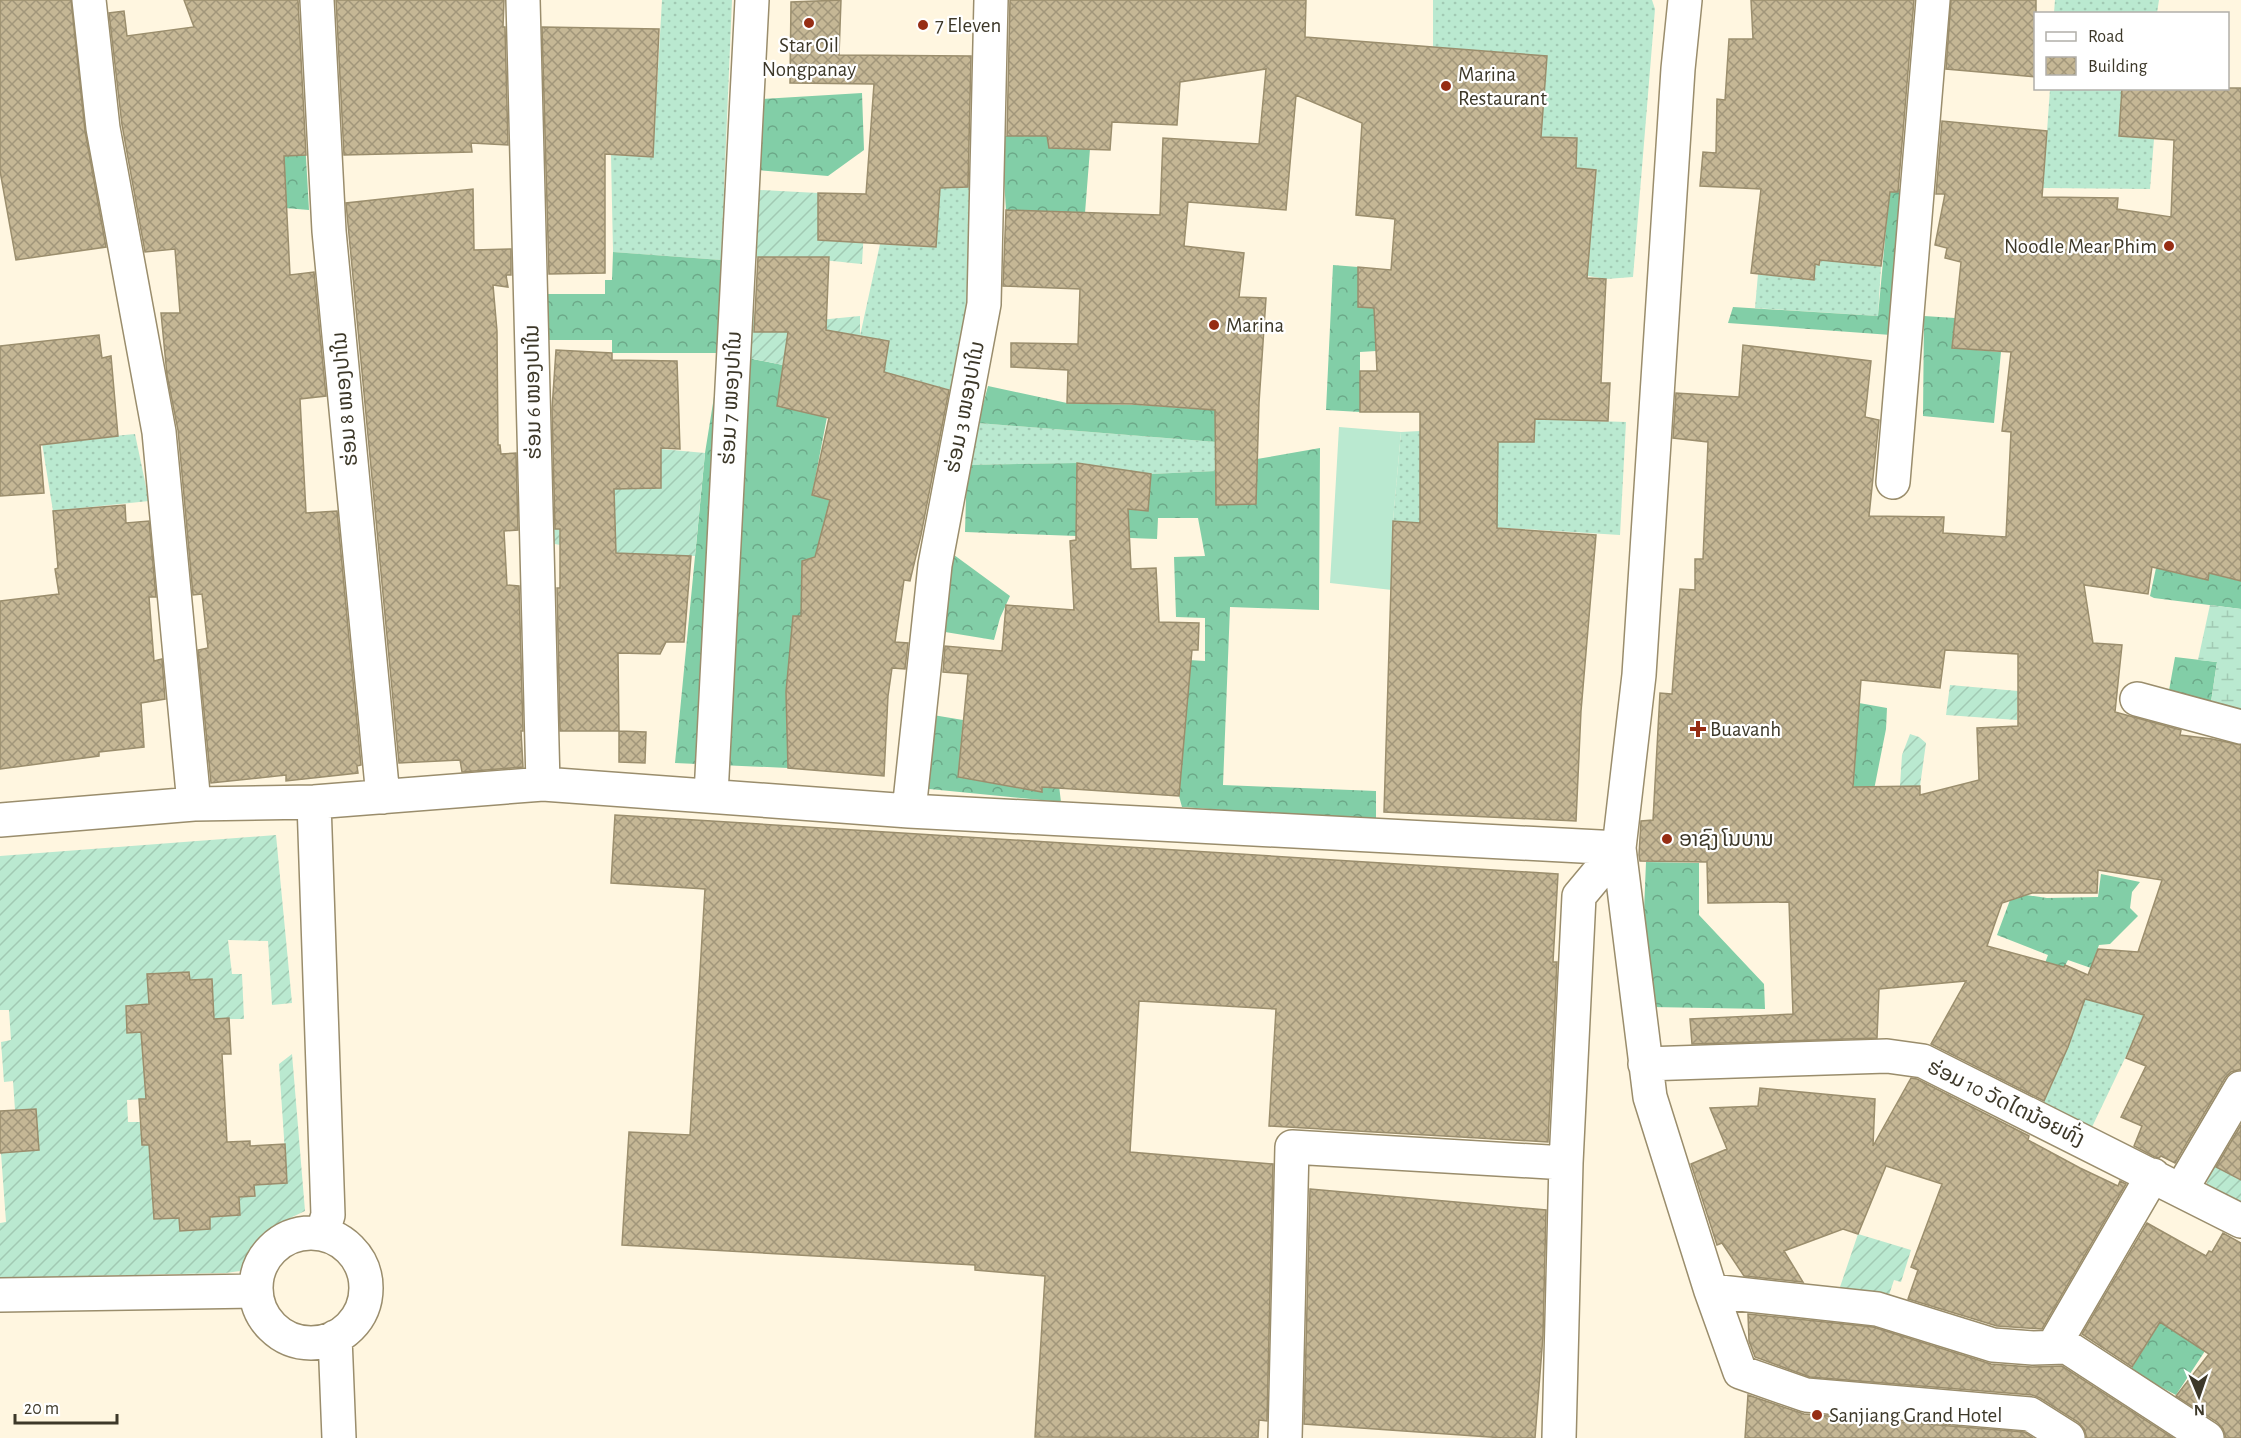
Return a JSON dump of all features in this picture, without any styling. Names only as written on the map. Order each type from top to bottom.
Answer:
[{"type":"street","points":[[89,0],[103,128],[159,432],[194,804]]},
{"type":"street","name":"ຮ່ອມ 8 ໜອງປາໃນ","points":[[316,0],[329,231],[383,797]]},
{"type":"street","name":"ຮ່ອມ 6 ໜອງປາໃນ","points":[[523,0],[543,784]]},
{"type":"street","name":"ຮ່ອມ 7 ໜອງປາໃນ","points":[[711,795],[752,0]]},
{"type":"street","name":"ຮ່ອມ 3 ໜອງປາໃນ","points":[[909,811],[935,565],[984,304],[991,0]]},
{"type":"street","points":[[1685,0],[1678,69],[1639,675],[1619,848],[1650,1097],[1740,1372],[1806,1395],[2030,1414],[2068,1438]]},
{"type":"street","points":[[1893,482],[1934,0]]},
{"type":"street","points":[[2137,699],[2241,727]]},
{"type":"street","points":[[0,820],[194,804],[314,802],[543,784],[909,811],[1619,848]]},
{"type":"street","points":[[314,802],[328,1215],[322,1234]]},
{"type":"street","points":[[1559,1438],[1566,1163],[1579,896],[1619,848]]},
{"type":"street","name":"ຮ່ອມ 10 ວັດໄຕນ້ອຍທົ່ງ","points":[[1645,1064],[1887,1056],[1923,1061],[2241,1221]]},
{"type":"street","points":[[2053,1347],[2167,1182],[2241,1088]]},
{"type":"street","points":[[1285,1438],[1292,1148],[1566,1163]]},
{"type":"street","points":[[322,1234],[331,1236],[347,1246],[359,1259],[365,1277],[366,1295],[361,1312],[350,1327],[335,1337],[317,1342],[299,1341],[282,1335],[269,1323],[260,1308],[256,1291],[258,1272],[266,1256],[279,1243],[295,1235],[322,1234]]},
{"type":"street","points":[[0,1295],[256,1291]]},
{"type":"street","points":[[1712,1291],[1877,1309],[1977,1341],[2033,1348],[2067,1347],[2207,1438]]},
{"type":"street","points":[[335,1337],[339,1438]]},
{"type":"green space","points":[[662,0],[732,0],[721,260],[613,252],[611,155],[653,156]]},
{"type":"green space","points":[[1433,0],[1652,0],[1655,9],[1633,277],[1606,279],[1571,273],[1591,237],[1596,171],[1576,168],[1577,138],[1541,137],[1547,56],[1433,48]]},
{"type":"green space","points":[[2055,0],[2159,0],[2157,12],[2054,12]]},
{"type":"green space","points":[[2050,90],[2122,90],[2119,136],[2154,139],[2150,189],[2043,188]]},
{"type":"green space","points":[[862,93],[864,150],[828,176],[757,170],[762,99]]},
{"type":"green space","points":[[304,123],[309,210],[285,208],[281,124]]},
{"type":"green space","points":[[1001,136],[1047,136],[1090,149],[1085,213],[1006,210]]},
{"type":"green space","points":[[1890,185],[1902,190],[1891,335],[1728,323],[1733,307],[1878,316]]},
{"type":"green space","points":[[973,187],[970,304],[958,392],[884,372],[889,342],[860,336],[880,244],[936,247],[940,188]]},
{"type":"green space","points":[[724,188],[818,193],[818,228],[864,229],[862,264],[794,257],[754,258],[754,332],[809,332],[809,321],[860,316],[860,336],[841,365],[783,365],[722,353],[721,260]]},
{"type":"green space","points":[[1822,245],[1849,263],[1881,266],[1878,316],[1755,308],[1758,274],[1813,280],[1815,264],[1820,265]]},
{"type":"green space","points":[[613,252],[721,260],[722,353],[783,365],[777,406],[827,417],[812,495],[830,500],[815,557],[802,561],[801,616],[793,616],[786,692],[788,768],[675,763],[705,453],[721,353],[612,353],[612,340],[544,340],[544,294],[605,294],[605,280],[612,280]]},
{"type":"green space","points":[[1333,265],[1358,267],[1358,307],[1374,308],[1376,351],[1360,352],[1360,412],[1326,410]]},
{"type":"green space","points":[[1924,316],[1955,318],[1952,348],[2001,352],[1994,423],[1923,416]]},
{"type":"green space","points":[[988,386],[1067,403],[1198,409],[1219,390],[1216,442],[978,423]]},
{"type":"green space","points":[[1535,420],[1626,422],[1620,535],[1393,521],[1401,432],[1420,431],[1420,477],[1498,442],[1534,442]]},
{"type":"green space","points":[[978,423],[1216,442],[1216,471],[1151,474],[1077,463],[967,465]]},
{"type":"green space","points":[[1339,427],[1401,432],[1393,521],[1392,590],[1330,583]]},
{"type":"green space","points":[[135,434],[149,501],[53,511],[42,443]]},
{"type":"green space","points":[[1320,448],[1319,610],[1230,607],[1223,785],[1376,791],[1376,821],[1182,807],[1179,796],[1182,758],[1172,659],[1205,661],[1205,618],[1176,617],[1174,557],[1205,556],[1198,518],[1158,518],[1157,539],[965,532],[967,465],[1077,463],[1077,505],[1147,511],[1151,474],[1216,471],[1256,504],[1257,459]]},
{"type":"green space","points":[[661,449],[705,453],[695,556],[606,553],[549,543],[549,529],[615,527],[614,489]]},
{"type":"green space","points":[[950,552],[1010,596],[1000,618],[994,640],[939,631]]},
{"type":"green space","points":[[2156,568],[2207,580],[2209,573],[2240,581],[2241,578],[2241,609],[2154,598],[2150,596]]},
{"type":"green space","points":[[2210,605],[2241,609],[2241,711],[2211,702],[2217,662],[2198,660]]},
{"type":"green space","points":[[2175,657],[2217,662],[2211,702],[2168,696]]},
{"type":"green space","points":[[1950,685],[2018,691],[2017,720],[1946,715]]},
{"type":"green space","points":[[1859,703],[1887,708],[1886,729],[1871,805],[1852,808]]},
{"type":"green space","points":[[903,710],[963,720],[958,777],[1041,792],[1050,711],[1061,802],[899,786]]},
{"type":"green space","points":[[1910,734],[1926,743],[1920,786],[1900,786],[1902,755]]},
{"type":"green space","points":[[276,835],[292,1003],[272,1005],[268,941],[228,940],[232,974],[242,974],[244,1019],[214,1019],[211,979],[190,980],[188,972],[147,974],[149,1004],[126,1006],[127,1033],[141,1032],[146,1099],[127,1100],[128,1122],[140,1122],[142,1145],[149,1145],[154,1219],[179,1218],[180,1231],[210,1229],[210,1217],[240,1215],[239,1197],[255,1196],[254,1185],[287,1182],[279,1064],[292,1054],[305,1211],[273,1226],[260,1239],[249,1262],[240,1271],[0,1278],[0,1223],[6,1222],[1,1153],[39,1150],[36,1109],[15,1110],[13,1081],[4,1082],[1,1042],[11,1040],[9,1010],[0,1010],[0,856]]},
{"type":"green space","points":[[1646,862],[1699,863],[1699,915],[1764,984],[1765,1009],[1651,1007],[1643,935]]},
{"type":"green space","points":[[2101,874],[2140,882],[2132,892],[2130,908],[2138,916],[2110,944],[2099,945],[2091,968],[2068,960],[2057,981],[2041,974],[2048,955],[1997,935],[2010,900],[2026,895],[2047,898],[2098,897]]},
{"type":"green space","points":[[2084,998],[2150,1006],[2092,1127],[2042,1106],[2068,1047]]},
{"type":"green space","points":[[2211,1164],[2241,1180],[2241,1207],[2205,1191]]},
{"type":"green space","points":[[1858,1234],[1911,1250],[1901,1282],[1894,1280],[1887,1301],[1839,1290]]},
{"type":"green space","points":[[2160,1322],[2205,1351],[2176,1395],[2130,1371]]},
{"type":"building","points":[[0,0],[71,0],[85,131],[106,247],[16,260],[0,171]]},
{"type":"building","points":[[184,0],[298,0],[306,155],[284,156],[290,275],[314,272],[326,396],[300,399],[306,513],[337,511],[361,765],[357,766],[358,773],[286,781],[286,775],[211,783],[198,650],[208,648],[202,594],[193,595],[178,430],[167,375],[161,313],[180,313],[175,249],[145,252],[122,125],[109,13],[124,11],[127,36],[194,27]]},
{"type":"building","points":[[336,0],[504,0],[508,145],[471,143],[472,152],[344,155]]},
{"type":"building","points":[[841,0],[839,55],[971,56],[968,187],[940,188],[936,247],[818,240],[818,193],[866,194],[874,84],[790,83],[791,2]]},
{"type":"building","points":[[1010,0],[1306,0],[1305,37],[1547,56],[1541,137],[1577,138],[1576,168],[1596,170],[1587,278],[1606,279],[1601,383],[1610,383],[1608,421],[1535,419],[1534,442],[1498,442],[1497,528],[1596,535],[1581,711],[1576,821],[1384,812],[1393,521],[1420,523],[1420,412],[1360,412],[1360,371],[1377,371],[1374,308],[1358,307],[1358,267],[1391,270],[1395,219],[1356,215],[1362,123],[1296,95],[1286,210],[1188,202],[1184,246],[1244,253],[1239,297],[1266,298],[1259,403],[1256,504],[1216,505],[1215,410],[1132,404],[1067,403],[1068,370],[1011,367],[1011,343],[1078,344],[1080,289],[1003,286],[1006,210],[1160,215],[1163,138],[1259,144],[1266,69],[1180,82],[1177,125],[1112,122],[1110,150],[1049,148],[1047,136],[1007,136]]},
{"type":"building","points":[[1751,0],[1914,0],[1898,192],[1890,192],[1881,266],[1820,260],[1819,265],[1815,264],[1814,280],[1751,273],[1761,189],[1700,186],[1703,152],[1716,153],[1717,99],[1725,100],[1729,39],[1753,39]]},
{"type":"building","points":[[1951,0],[2036,0],[2034,77],[1946,69]]},
{"type":"building","points":[[542,27],[659,29],[653,157],[605,154],[605,273],[549,274]]},
{"type":"building","points":[[2241,88],[2241,581],[2209,573],[2208,580],[2152,567],[2148,594],[2084,585],[2093,643],[2122,645],[2115,712],[2181,730],[2180,735],[2241,745],[2241,1069],[2231,1072],[2225,1078],[2175,1163],[2161,1156],[2155,1157],[2134,1146],[2142,1126],[2121,1117],[2146,1066],[2126,1058],[2144,1015],[2085,999],[2068,1047],[2044,1101],[1931,1044],[1966,981],[1879,989],[1877,1038],[1692,1044],[1690,1019],[1793,1014],[1789,902],[1708,903],[1707,862],[1640,861],[1641,821],[1653,820],[1660,693],[1672,694],[1680,589],[1695,590],[1695,559],[1703,559],[1708,442],[1673,438],[1676,393],[1739,397],[1743,345],[1871,361],[1865,417],[1879,420],[1869,516],[1944,517],[1943,533],[2006,537],[2011,432],[2002,431],[2011,352],[1952,348],[1961,262],[1945,258],[1947,248],[1935,245],[1945,194],[1936,194],[1942,121],[2047,131],[2042,197],[2118,198],[2117,209],[2171,217],[2174,140],[2119,136],[2122,90]],"holes":[[[1945,650],[2018,654],[2018,726],[1977,728],[1979,780],[1920,795],[1920,786],[1853,787],[1861,680],[1940,688]],[[2098,870],[2162,880],[2138,952],[2098,949],[2088,975],[2065,965],[2064,967],[1987,946],[2002,903],[2032,893],[2097,893]]]},
{"type":"building","points":[[473,189],[474,250],[511,249],[511,275],[506,275],[508,287],[493,285],[497,331],[498,445],[500,445],[501,454],[516,453],[518,530],[504,531],[507,585],[519,586],[523,767],[462,772],[460,760],[399,763],[346,203]]},
{"type":"building","points":[[758,257],[829,257],[826,330],[889,341],[884,372],[949,390],[921,535],[910,581],[904,580],[895,642],[908,643],[905,669],[892,668],[888,696],[884,776],[788,768],[786,692],[793,616],[801,616],[802,561],[815,557],[830,500],[812,495],[829,418],[777,406],[788,332],[754,332]]},
{"type":"building","points":[[99,335],[102,358],[111,356],[118,436],[40,445],[44,493],[0,496],[0,346]]},
{"type":"building","points":[[556,350],[612,353],[612,360],[677,361],[680,449],[661,448],[661,488],[614,489],[616,553],[691,556],[684,642],[666,642],[660,654],[618,653],[619,731],[560,731],[557,588],[560,588],[560,529],[555,529],[552,409]]},
{"type":"building","points":[[1077,463],[1151,474],[1148,511],[1128,509],[1131,569],[1156,568],[1159,622],[1199,623],[1198,650],[1192,650],[1179,796],[1042,787],[1042,792],[958,777],[968,674],[943,672],[945,646],[1002,651],[1006,605],[1074,610],[1070,541],[1076,540]]},
{"type":"building","points":[[125,505],[126,523],[149,521],[156,597],[149,597],[154,661],[162,659],[165,699],[141,703],[144,747],[99,752],[99,756],[0,769],[0,601],[59,594],[55,569],[58,568],[53,511]]},
{"type":"building","points":[[619,731],[646,732],[645,763],[619,762]]},
{"type":"building","points":[[615,815],[1558,874],[1553,962],[1557,962],[1548,1142],[1269,1126],[1276,1009],[1139,1001],[1130,1152],[1273,1164],[1267,1421],[1259,1420],[1258,1438],[1035,1437],[1045,1276],[975,1270],[975,1265],[622,1245],[629,1132],[690,1135],[705,889],[611,883]]},
{"type":"building","points":[[189,972],[190,980],[212,979],[214,1019],[229,1018],[231,1054],[222,1054],[227,1142],[250,1141],[250,1146],[285,1144],[287,1183],[254,1185],[255,1196],[239,1197],[240,1215],[210,1217],[210,1229],[180,1231],[179,1218],[154,1219],[149,1145],[142,1145],[139,1099],[146,1099],[141,1032],[127,1033],[126,1006],[149,1004],[147,974]]},
{"type":"building","points":[[1911,1078],[2029,1136],[2028,1140],[2080,1168],[2118,1186],[2120,1181],[2126,1184],[2042,1329],[1997,1326],[1908,1299],[1918,1270],[1911,1267],[1942,1184],[1886,1166],[1858,1234],[1843,1229],[1784,1251],[1803,1282],[1744,1276],[1722,1243],[1717,1245],[1691,1164],[1727,1149],[1710,1108],[1758,1106],[1760,1088],[1875,1099],[1873,1146]]},
{"type":"building","points":[[36,1109],[39,1150],[0,1153],[0,1111]]},
{"type":"building","points":[[2241,1125],[2241,1180],[2216,1167]]},
{"type":"building","points":[[1310,1189],[1546,1210],[1543,1336],[1535,1438],[1504,1438],[1304,1424]]},
{"type":"building","points":[[2147,1223],[2206,1256],[2209,1251],[2212,1252],[2223,1233],[2241,1243],[2241,1438],[2226,1438],[2217,1422],[2176,1396],[2209,1354],[2160,1322],[2132,1367],[2082,1334]]},
{"type":"building","points":[[1748,1314],[1873,1327],[1991,1364],[2032,1367],[2062,1366],[2173,1438],[2087,1438],[2078,1422],[2032,1395],[1810,1377],[1755,1357],[1749,1341]]},
{"type":"building","name":"Sanjiang Grand Hotel","points":[[1748,1395],[1804,1414],[2024,1432],[2033,1438],[1745,1438]]},
{"type":"place","name":"Star Oil Nongpanay","points":[[809,23]]},
{"type":"place","name":"7 Eleven","points":[[923,25]]},
{"type":"place","name":"Marina Restaurant","points":[[1446,86]]},
{"type":"place","name":"Noodle Mear Phim","points":[[2169,246]]},
{"type":"place","name":"Marina","points":[[1214,325]]},
{"type":"place","name":"Buavanh","points":[[1698,729]]},
{"type":"place","name":"ອາຊົງ ໂນບານ","points":[[1667,839]]},
{"type":"place","name":"Sanjiang Grand Hotel","points":[[1817,1415]]}]
